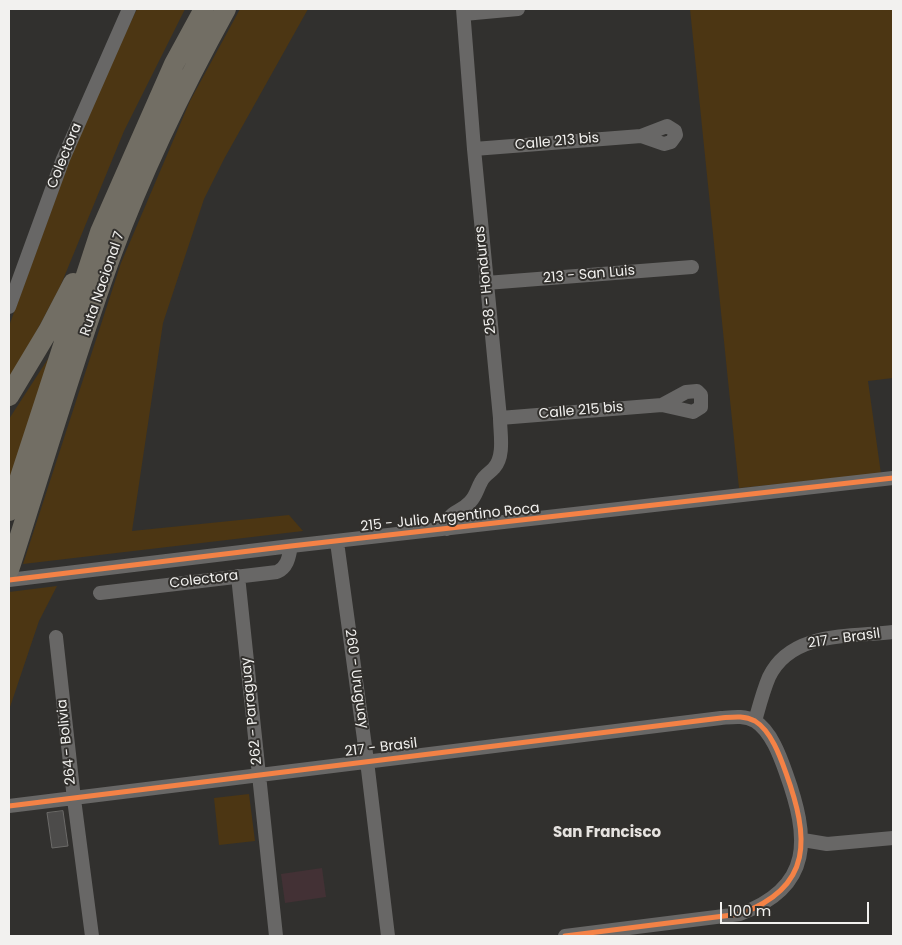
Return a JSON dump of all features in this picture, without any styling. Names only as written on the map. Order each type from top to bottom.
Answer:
[{"type":"highway","name":"Ruta Nacional 7","points":[[9,511],[100,232],[174,64],[204,9]]},
{"type":"highway","name":"Ruta Nacional 7","points":[[13,576],[112,252],[150,161],[191,72],[226,9]]},
{"type":"highway","points":[[9,396],[48,331],[100,232]]},
{"type":"street","name":"Colectora","points":[[9,307],[63,159],[129,9]]},
{"type":"street","points":[[463,11],[518,9]]},
{"type":"street","name":"258 - Honduras","points":[[447,530],[449,516],[468,504],[475,497],[481,482],[495,467],[500,457],[500,418],[486,283],[463,11]]},
{"type":"street","name":"Calle 213 bis","points":[[474,149],[641,136]]},
{"type":"street","name":"213 - San Luis","points":[[486,283],[692,266]]},
{"type":"street","name":"Calle 215 bis","points":[[500,418],[662,405]]},
{"type":"street","name":"215 - Julio Argentino Roca","points":[[13,576],[447,530],[893,478]]},
{"type":"street","name":"260 - Uruguay","points":[[337,542],[367,761],[388,936]]},
{"type":"street","name":"Colectora","points":[[100,593],[283,569],[291,546]]},
{"type":"street","name":"262 - Paraguay","points":[[238,576],[276,936]]},
{"type":"street","name":"217 - Brasil","points":[[9,806],[721,718],[742,716],[755,721],[770,676],[777,664],[798,646],[811,641],[893,632]]},
{"type":"street","name":"264 - Bolivia","points":[[56,637],[92,936]]},
{"type":"street","points":[[565,936],[740,914],[760,907],[781,893],[796,868],[803,840],[794,793],[784,767],[766,731],[755,721]]},
{"type":"street","points":[[803,840],[827,844],[893,838]]},
{"type":"shaded area","points":[[137,9],[185,9],[124,131],[60,287],[9,383],[9,326],[69,162],[101,84]]},
{"type":"shaded area","points":[[240,9],[308,9],[224,159],[204,199],[163,323],[132,531],[289,515],[303,531],[23,564],[121,263],[190,101]]},
{"type":"shaded area","points":[[690,9],[893,9],[893,378],[868,381],[881,474],[739,488]]},
{"type":"shaded area","points":[[57,345],[9,484],[9,419]]},
{"type":"shaded area","points":[[57,586],[39,621],[9,710],[9,592]]},
{"type":"shaded area","points":[[249,794],[255,841],[219,845],[214,798]]},
{"type":"shaded area","points":[[322,868],[326,897],[285,903],[281,874]]},
{"type":"building","points":[[63,811],[68,846],[52,848],[47,813]]},
{"type":"cycle path","points":[[9,580],[893,478]]},
{"type":"cycle path","points":[[9,806],[721,718],[747,718],[761,725],[770,737],[781,759],[794,796],[799,818],[801,839],[799,857],[793,874],[782,890],[764,903],[740,914],[565,936]]},
{"type":"district","name":"San Francisco","points":[[607,833]]}]
